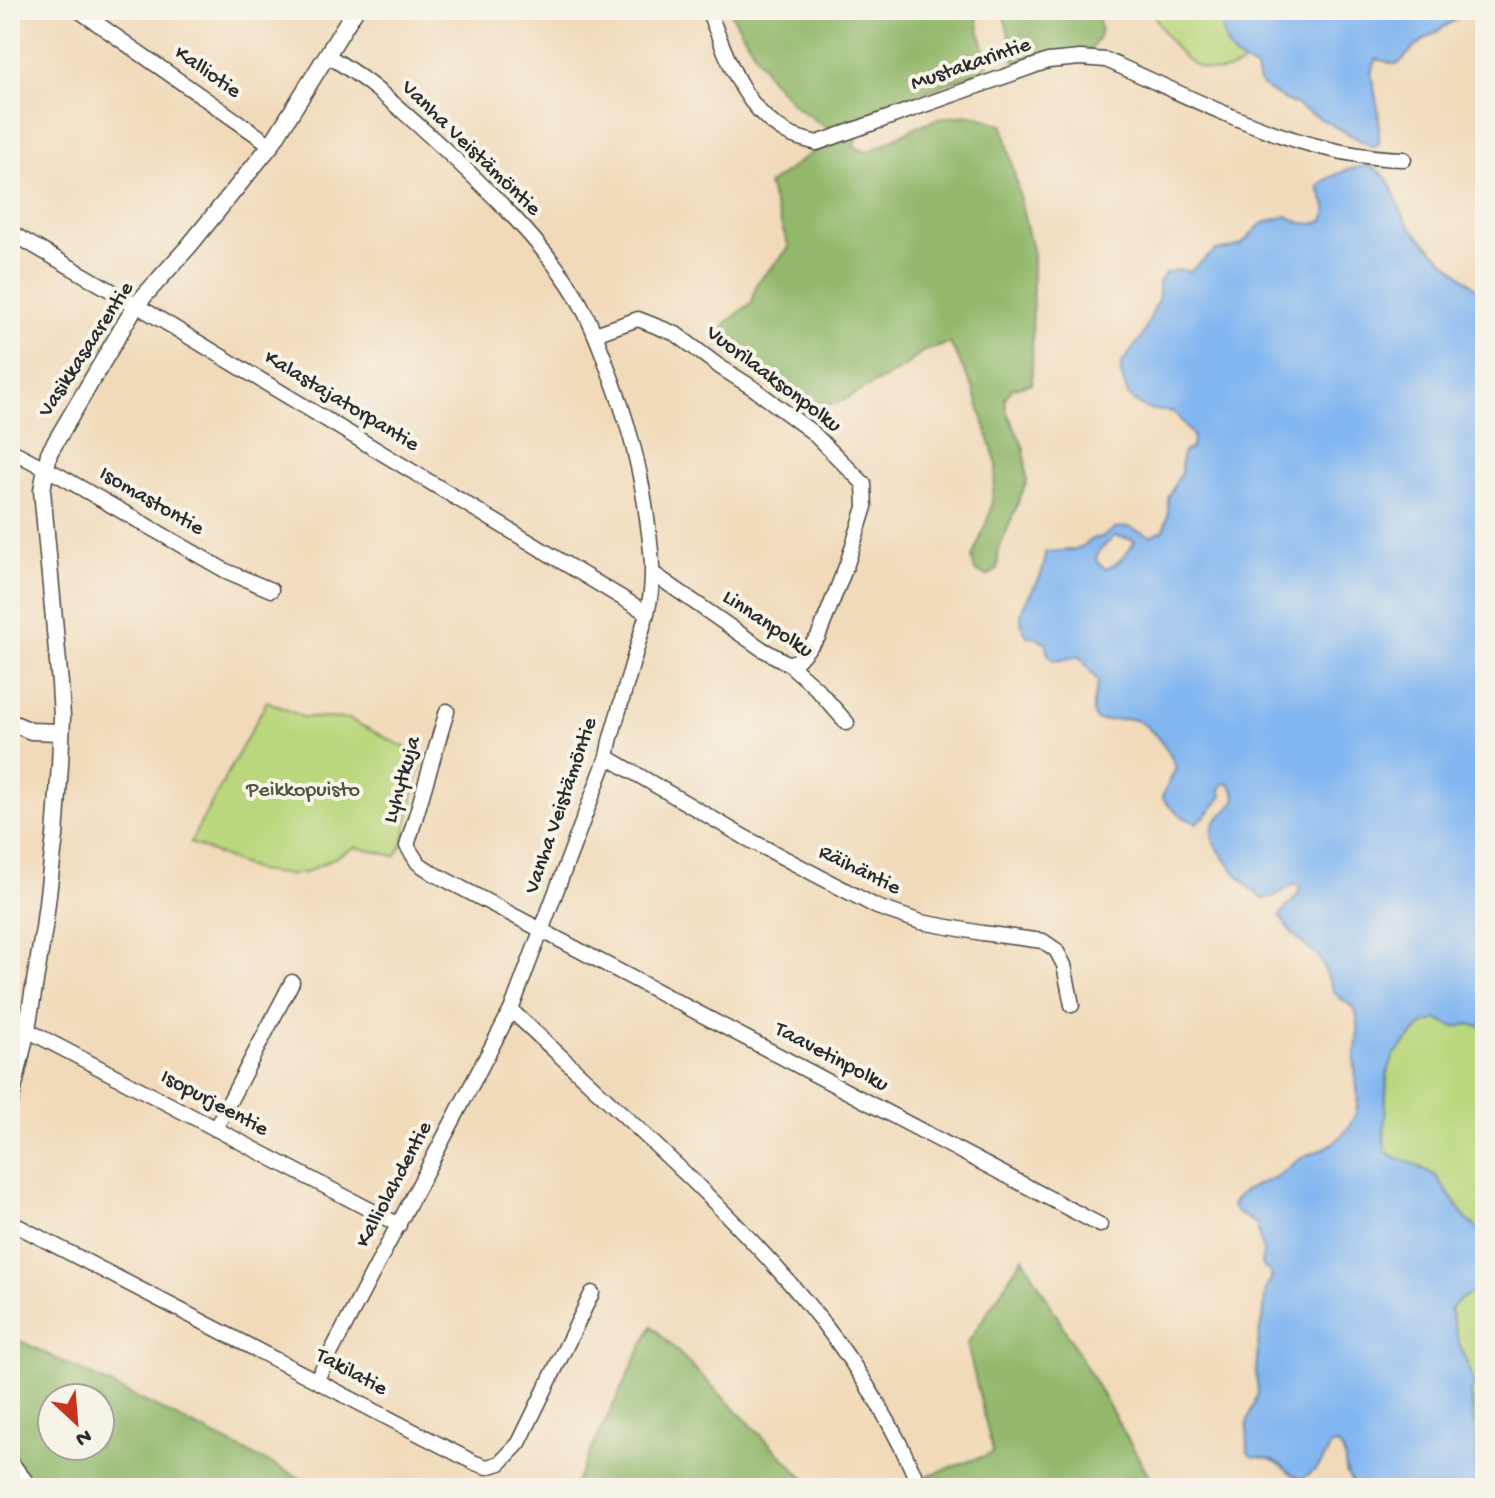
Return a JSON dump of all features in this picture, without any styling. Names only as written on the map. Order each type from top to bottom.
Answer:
[{"type":"street","points":[[328,56],[355,10]]},
{"type":"street","name":"Mustakarintie","points":[[708,10],[738,80],[755,109],[789,135],[817,143],[1048,61],[1080,58],[1106,60],[1264,129],[1320,147],[1373,157],[1404,159]]},
{"type":"street","name":"Kalliotie","points":[[85,12],[271,145]]},
{"type":"street","name":"Vasikkasaarentie","points":[[10,1103],[27,1029],[55,836],[61,732],[60,684],[42,490],[53,444],[136,305],[189,246],[271,145],[328,56]]},
{"type":"street","name":"Vanha Veistämöntie","points":[[328,56],[348,67],[406,113],[489,191],[564,278],[595,334],[627,420],[642,480],[654,574],[652,595],[607,757],[511,1010]]},
{"type":"street","name":"Kalastajatorpantie","points":[[10,232],[647,613]]},
{"type":"street","name":"Vuorilaaksonpolku","points":[[595,334],[638,319],[676,334],[812,432],[864,484],[865,507],[847,564],[818,637],[798,660],[789,664]]},
{"type":"street","name":"Isomastontie","points":[[10,450],[226,571],[271,590]]},
{"type":"street","name":"Linnanpolku","points":[[654,574],[762,649],[789,664],[816,688],[847,723]]},
{"type":"street","name":"Lyhytkuja","points":[[447,711],[407,846],[418,863],[433,873],[542,930]]},
{"type":"street","points":[[10,722],[31,731],[61,732]]},
{"type":"street","name":"Räihäntie","points":[[607,757],[746,838],[877,907],[921,922],[1043,941],[1056,950],[1064,965],[1072,1005]]},
{"type":"street","name":"Taavetinpolku","points":[[542,930],[1100,1225]]},
{"type":"street","points":[[215,1129],[292,982]]},
{"type":"street","points":[[511,1010],[650,1139],[802,1295],[876,1398],[920,1488]]},
{"type":"street","name":"Kalliolahdentie","points":[[317,1379],[511,1010]]},
{"type":"street","name":"Isopurjeentie","points":[[10,1021],[399,1225]]},
{"type":"street","name":"Takilatie","points":[[10,1222],[487,1467],[500,1463],[519,1443],[592,1293]]},
{"type":"street","points":[[10,1461],[31,1488]]},
{"type":"green space","points":[[729,10],[975,10],[988,68],[828,129],[795,106],[769,77]]},
{"type":"green space","points":[[1003,10],[1097,10],[1100,35],[1091,49],[1015,62]]},
{"type":"green space","points":[[1151,10],[1218,10],[1232,52],[1244,62],[1234,69],[1222,71],[1192,63],[1176,49]]},
{"type":"green space","points":[[973,115],[1003,125],[1033,255],[1032,383],[1013,388],[1005,398],[1006,410],[1024,448],[1027,481],[999,549],[997,570],[988,576],[975,571],[972,558],[990,513],[997,465],[974,390],[950,343],[922,352],[903,368],[838,403],[830,404],[786,396],[721,345],[721,334],[726,323],[751,303],[757,283],[789,248],[768,185],[814,151],[857,137],[854,147],[867,152],[929,122]]},
{"type":"green space","name":"Peikkopuisto","points":[[267,701],[303,717],[349,719],[422,756],[403,844],[395,856],[355,847],[305,873],[290,875],[258,871],[190,843]]},
{"type":"green space","points":[[1437,1018],[1454,1027],[1470,1024],[1485,1027],[1485,1234],[1466,1219],[1436,1176],[1385,1151],[1387,1074],[1394,1055],[1422,1026]]},
{"type":"green space","points":[[1023,1257],[1156,1488],[891,1488],[993,1453],[967,1344]]},
{"type":"green space","points":[[1485,1286],[1485,1488],[1477,1488],[1471,1392],[1474,1386],[1450,1309],[1459,1300]]},
{"type":"green space","points":[[652,1326],[814,1488],[573,1488]]},
{"type":"green space","points":[[10,1336],[104,1382],[36,1382],[36,1462],[116,1462],[116,1388],[321,1488],[10,1488]]},
{"type":"water","points":[[1218,10],[1468,10],[1420,43],[1397,65],[1377,59],[1371,72],[1379,114],[1379,143],[1373,147],[1269,91],[1259,82],[1256,70],[1233,55],[1225,40]]},
{"type":"water","points":[[1369,166],[1385,177],[1407,222],[1485,298],[1485,1027],[1470,1024],[1454,1027],[1437,1019],[1421,1026],[1394,1055],[1387,1074],[1384,1139],[1385,1151],[1436,1176],[1466,1219],[1485,1234],[1485,1286],[1459,1300],[1450,1310],[1474,1386],[1471,1392],[1477,1488],[1357,1488],[1348,1475],[1343,1453],[1337,1444],[1330,1446],[1315,1470],[1300,1479],[1274,1461],[1253,1457],[1248,1452],[1247,1423],[1258,1393],[1259,1333],[1266,1288],[1272,1278],[1262,1263],[1263,1250],[1256,1223],[1238,1214],[1232,1206],[1243,1192],[1330,1144],[1342,1136],[1350,1125],[1357,1105],[1355,1064],[1358,1019],[1352,1007],[1330,985],[1317,955],[1294,935],[1280,916],[1300,888],[1295,884],[1264,899],[1243,880],[1214,842],[1214,824],[1236,797],[1228,783],[1222,785],[1222,796],[1217,803],[1196,823],[1177,813],[1162,797],[1176,768],[1157,738],[1136,720],[1096,720],[1093,705],[1098,681],[1087,666],[1079,657],[1052,659],[1046,643],[1027,636],[1021,619],[1024,605],[1042,571],[1045,552],[1073,550],[1116,528],[1129,527],[1151,536],[1164,530],[1168,497],[1181,473],[1182,453],[1192,448],[1193,436],[1174,412],[1147,409],[1137,404],[1128,395],[1121,365],[1143,335],[1165,273],[1190,271],[1216,250],[1242,244],[1268,221],[1287,216],[1302,223],[1314,224],[1324,220],[1326,206],[1318,185],[1342,172]],"holes":[[[1115,536],[1135,540],[1111,567],[1106,569],[1098,563],[1096,558],[1100,550]]]}]
